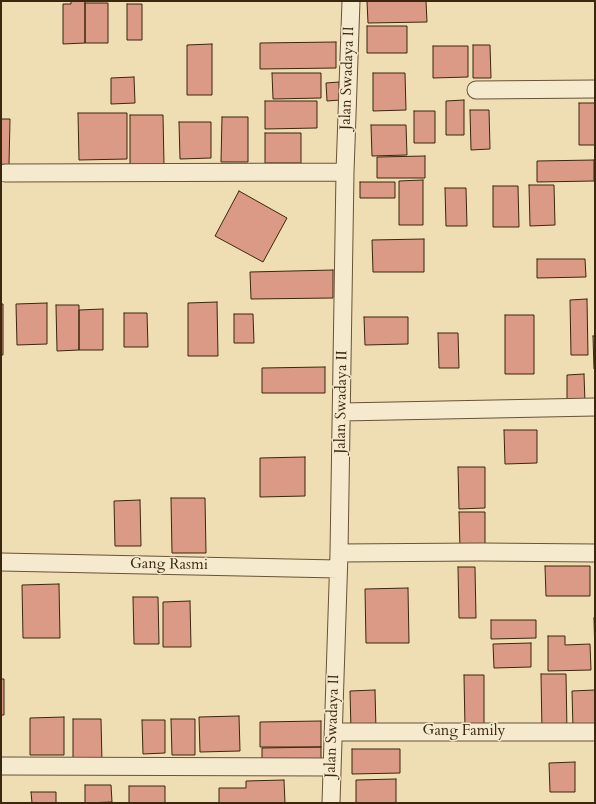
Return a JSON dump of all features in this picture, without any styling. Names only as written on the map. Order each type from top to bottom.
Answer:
[{"type":"street","name":"Jalan Swadaya II","points":[[331,803],[342,412],[345,172],[351,1]]},
{"type":"street","points":[[476,90],[595,90]]},
{"type":"street","points":[[5,173],[345,172]]},
{"type":"street","points":[[342,412],[595,407]]},
{"type":"street","name":"Gang Rasmi","points":[[1,562],[338,561],[488,552],[595,553]]},
{"type":"street","name":"Gang Family","points":[[333,732],[595,732]]},
{"type":"street","points":[[1,766],[332,767]]},
{"type":"building","points":[[71,1],[85,1],[85,43],[63,44],[63,4],[71,4]]},
{"type":"building","points":[[367,1],[426,1],[427,22],[368,23]]},
{"type":"building","points":[[85,3],[108,3],[108,43],[85,43]]},
{"type":"building","points":[[127,4],[142,4],[142,40],[127,40]]},
{"type":"building","points":[[367,26],[407,26],[407,53],[367,53]]},
{"type":"building","points":[[336,42],[336,68],[260,69],[260,43]]},
{"type":"building","points":[[212,44],[212,95],[187,95],[187,45]]},
{"type":"building","points":[[473,45],[490,45],[491,78],[473,78]]},
{"type":"building","points":[[433,46],[468,46],[468,77],[433,78]]},
{"type":"building","points":[[272,73],[321,73],[321,98],[273,99]]},
{"type":"building","points":[[373,73],[405,73],[406,110],[373,111]]},
{"type":"building","points":[[134,77],[135,103],[111,104],[111,78]]},
{"type":"building","points":[[339,82],[340,100],[327,101],[326,83]]},
{"type":"building","points":[[464,100],[464,135],[446,135],[446,101]]},
{"type":"building","points":[[265,101],[317,101],[317,128],[265,129]]},
{"type":"building","points":[[579,103],[595,103],[595,145],[579,145]]},
{"type":"building","points":[[470,110],[489,110],[490,149],[471,150]]},
{"type":"building","points":[[414,111],[435,111],[435,143],[414,143]]},
{"type":"building","points":[[78,113],[127,113],[127,159],[79,160]]},
{"type":"building","points":[[130,115],[163,115],[164,165],[130,165]]},
{"type":"building","points":[[222,117],[248,117],[248,162],[221,162]]},
{"type":"building","points":[[1,119],[10,119],[9,165],[1,165]]},
{"type":"building","points":[[179,122],[211,122],[211,158],[180,159]]},
{"type":"building","points":[[371,125],[406,125],[407,155],[372,156]]},
{"type":"building","points":[[265,133],[301,133],[301,163],[265,163]]},
{"type":"building","points":[[425,156],[425,178],[377,178],[377,157]]},
{"type":"building","points":[[594,160],[594,181],[537,182],[537,161]]},
{"type":"building","points":[[423,180],[423,225],[399,225],[399,181]]},
{"type":"building","points":[[360,182],[395,182],[395,198],[360,198]]},
{"type":"building","points":[[529,185],[554,185],[555,225],[530,226]]},
{"type":"building","points":[[493,186],[518,186],[519,227],[493,227]]},
{"type":"building","points":[[445,188],[466,188],[467,226],[446,226]]},
{"type":"building","points":[[239,191],[287,218],[263,262],[215,236]]},
{"type":"building","points":[[424,239],[424,272],[373,272],[372,240]]},
{"type":"building","points":[[537,259],[585,259],[586,277],[537,278]]},
{"type":"building","points":[[333,270],[333,298],[251,299],[250,272]]},
{"type":"building","points":[[587,299],[588,355],[571,355],[570,300]]},
{"type":"building","points":[[217,302],[218,356],[188,356],[188,303]]},
{"type":"building","points":[[47,303],[47,344],[17,345],[16,304]]},
{"type":"building","points":[[1,304],[3,304],[3,355],[1,355]]},
{"type":"building","points":[[56,305],[79,305],[79,350],[57,351]]},
{"type":"building","points":[[103,309],[103,350],[79,350],[79,310]]},
{"type":"building","points":[[124,313],[147,313],[148,347],[124,347]]},
{"type":"building","points":[[234,314],[253,314],[254,343],[234,343]]},
{"type":"building","points":[[505,315],[534,315],[534,374],[505,374]]},
{"type":"building","points":[[364,317],[408,317],[408,344],[365,345]]},
{"type":"building","points":[[438,333],[458,333],[459,368],[439,368]]},
{"type":"building","points":[[593,336],[595,336],[595,369],[594,369]]},
{"type":"building","points":[[325,367],[325,393],[262,393],[262,368]]},
{"type":"building","points":[[584,374],[585,403],[567,404],[567,375]]},
{"type":"building","points":[[504,430],[537,430],[537,463],[505,464]]},
{"type":"building","points":[[305,457],[305,496],[260,497],[260,458]]},
{"type":"building","points":[[458,467],[485,467],[485,508],[459,509]]},
{"type":"building","points":[[171,498],[205,498],[206,553],[172,553]]},
{"type":"building","points":[[140,500],[141,546],[115,546],[114,501]]},
{"type":"building","points":[[459,512],[485,512],[485,550],[460,550]]},
{"type":"building","points":[[545,566],[590,566],[590,596],[546,596]]},
{"type":"building","points":[[458,567],[475,567],[476,618],[459,618]]},
{"type":"building","points":[[59,584],[60,638],[23,638],[22,585]]},
{"type":"building","points":[[408,588],[409,643],[366,643],[365,589]]},
{"type":"building","points":[[133,597],[158,597],[159,644],[134,644]]},
{"type":"building","points":[[190,601],[191,647],[163,647],[163,602]]},
{"type":"building","points":[[594,618],[595,618],[595,658]]},
{"type":"building","points":[[491,620],[536,620],[536,638],[491,639]]},
{"type":"building","points":[[548,636],[565,636],[565,645],[590,644],[591,670],[548,671]]},
{"type":"building","points":[[531,643],[531,667],[494,668],[493,644]]},
{"type":"building","points":[[541,674],[566,674],[567,731],[542,732]]},
{"type":"building","points":[[464,675],[484,675],[484,727],[465,728]]},
{"type":"building","points":[[1,679],[4,679],[4,715],[1,715]]},
{"type":"building","points":[[375,690],[376,730],[351,731],[350,691]]},
{"type":"building","points":[[595,690],[595,729],[573,729],[572,691]]},
{"type":"building","points":[[239,716],[240,751],[200,752],[199,717]]},
{"type":"building","points":[[64,717],[64,755],[30,755],[30,718]]},
{"type":"building","points":[[73,719],[101,719],[102,763],[73,764]]},
{"type":"building","points":[[171,719],[195,719],[195,755],[172,755]]},
{"type":"building","points":[[142,720],[165,720],[165,753],[143,754]]},
{"type":"building","points":[[321,721],[321,747],[260,747],[260,722]]},
{"type":"building","points":[[321,747],[321,765],[262,766],[262,748]]},
{"type":"building","points":[[352,749],[400,749],[400,773],[352,774]]},
{"type":"building","points":[[575,762],[575,792],[550,792],[549,763]]},
{"type":"building","points":[[396,779],[396,803],[356,803],[356,780]]},
{"type":"building","points":[[284,780],[285,803],[219,803],[219,788],[246,788],[246,781]]},
{"type":"building","points":[[85,785],[111,785],[112,802],[85,803]]},
{"type":"building","points":[[129,786],[165,786],[165,803],[129,803]]},
{"type":"building","points":[[31,792],[56,792],[56,803],[32,803]]}]
